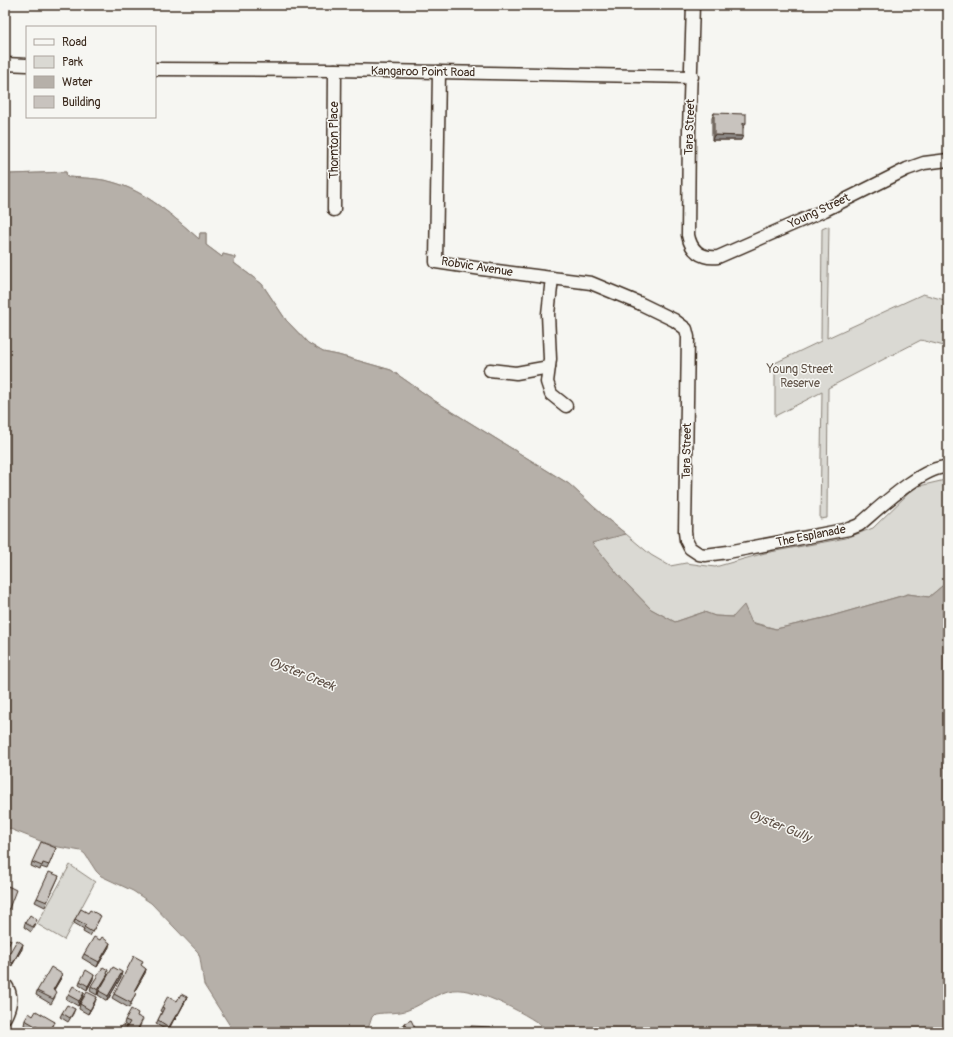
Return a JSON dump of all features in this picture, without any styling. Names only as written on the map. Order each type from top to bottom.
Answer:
[{"type":"street","name":"Tara Street","points":[[693,5],[692,77],[689,130],[688,231],[693,248]]},
{"type":"street","points":[[5,64],[26,65]]},
{"type":"street","name":"Kangaroo Point Road","points":[[156,69],[335,70],[692,77]]},
{"type":"street","name":"Thornton Place","points":[[334,210],[335,70]]},
{"type":"street","name":"Robvic Avenue","points":[[439,72],[436,262],[591,283],[639,303],[674,320]]},
{"type":"street","name":"Young Street","points":[[693,248],[704,257],[718,256],[825,210],[907,169],[924,163],[948,160]]},
{"type":"street","points":[[552,278],[548,314],[550,351],[547,382],[549,390],[566,406]]},
{"type":"street","name":"Tara Street","points":[[674,320],[686,329],[688,337],[686,540]]},
{"type":"street","points":[[490,370],[516,373],[549,367]]},
{"type":"street","name":"The Esplanade","points":[[686,540],[694,552],[705,555],[844,530],[858,525],[917,478],[938,468],[948,467]]},
{"type":"street","points":[[5,1017],[11,1002],[7,988]]},
{"type":"green space","points":[[66,172],[67,177],[90,178],[124,186],[148,198],[180,222],[199,239],[200,233],[206,233],[206,245],[222,257],[223,254],[235,257],[234,263],[262,284],[286,320],[308,343],[323,352],[391,370],[435,401],[569,484],[606,518],[651,555],[670,566],[686,563],[715,567],[765,553],[846,538],[873,528],[915,487],[945,480],[948,481],[948,581],[929,597],[908,594],[828,617],[776,629],[734,617],[715,616],[704,612],[675,622],[651,609],[622,579],[582,532],[5,175]]},
{"type":"green space","name":"Young Street Reserve","points":[[829,226],[827,338],[923,294],[948,301],[948,347],[921,340],[828,388],[827,518],[820,519],[822,392],[775,416],[775,363],[821,341],[822,229]]},
{"type":"green space","points":[[70,865],[95,882],[64,940],[37,924]]},
{"type":"water","points":[[66,172],[67,177],[90,178],[124,186],[148,198],[180,222],[199,239],[200,233],[206,233],[206,245],[222,257],[223,254],[235,257],[234,263],[262,284],[286,320],[308,343],[323,352],[391,370],[435,401],[569,484],[626,534],[592,543],[622,579],[651,609],[675,622],[704,612],[715,616],[733,617],[744,605],[752,623],[776,629],[828,617],[908,594],[929,597],[948,581],[948,1032],[550,1032],[531,1018],[504,1004],[476,993],[463,990],[453,990],[430,998],[414,1008],[404,1011],[375,1014],[364,1032],[234,1032],[204,985],[198,952],[151,903],[133,891],[101,876],[85,854],[81,851],[53,846],[5,827],[5,175]]},
{"type":"building","points":[[714,113],[746,114],[746,123],[743,123],[743,136],[714,135]]},
{"type":"building","points":[[41,842],[56,848],[49,865],[43,863],[42,866],[32,862]]},
{"type":"building","points":[[49,872],[59,876],[47,902],[37,898]]},
{"type":"building","points":[[8,886],[16,890],[5,919],[5,893]]},
{"type":"building","points":[[81,909],[88,913],[90,910],[101,916],[92,932],[84,927],[86,925],[75,919]]},
{"type":"building","points":[[30,915],[37,920],[33,927],[25,923]]},
{"type":"building","points":[[5,937],[11,940],[6,951],[5,951]]},
{"type":"building","points":[[94,937],[100,940],[102,937],[110,943],[99,962],[84,954]]},
{"type":"building","points":[[17,940],[23,944],[13,963],[6,959]]},
{"type":"building","points":[[134,956],[143,961],[141,965],[146,969],[134,991],[136,993],[131,1003],[114,994]]},
{"type":"building","points":[[51,967],[62,974],[53,990],[57,992],[53,999],[37,991]]},
{"type":"building","points":[[103,967],[108,970],[108,974],[98,990],[91,986]]},
{"type":"building","points":[[113,967],[122,972],[108,996],[99,991]]},
{"type":"building","points":[[86,970],[94,975],[88,986],[80,981]]},
{"type":"building","points":[[73,986],[84,993],[79,1001],[68,995]]},
{"type":"building","points":[[87,992],[97,997],[90,1010],[80,1004]]},
{"type":"building","points":[[181,994],[187,997],[177,1016],[176,1015],[169,1027],[158,1020],[164,1008],[162,1007],[168,996],[177,1001]]},
{"type":"building","points":[[67,1005],[75,1009],[70,1018],[62,1013]]},
{"type":"building","points":[[131,1009],[138,1013],[137,1016],[143,1019],[136,1032],[118,1032],[122,1025],[127,1027],[130,1022],[125,1020]]},
{"type":"building","points":[[36,1011],[55,1022],[49,1032],[46,1032],[25,1020],[29,1013],[33,1016]]},
{"type":"building","points":[[411,1020],[415,1028],[409,1031],[405,1023]]},
{"type":"building","points":[[405,1025],[408,1032],[404,1032],[402,1026]]},
{"type":"building","points":[[471,1026],[491,1027],[491,1032],[471,1032]]},
{"type":"water label","name":"Oyster Creek","points":[[302,674]]},
{"type":"water label","name":"Oyster Gully","points":[[780,826]]}]
